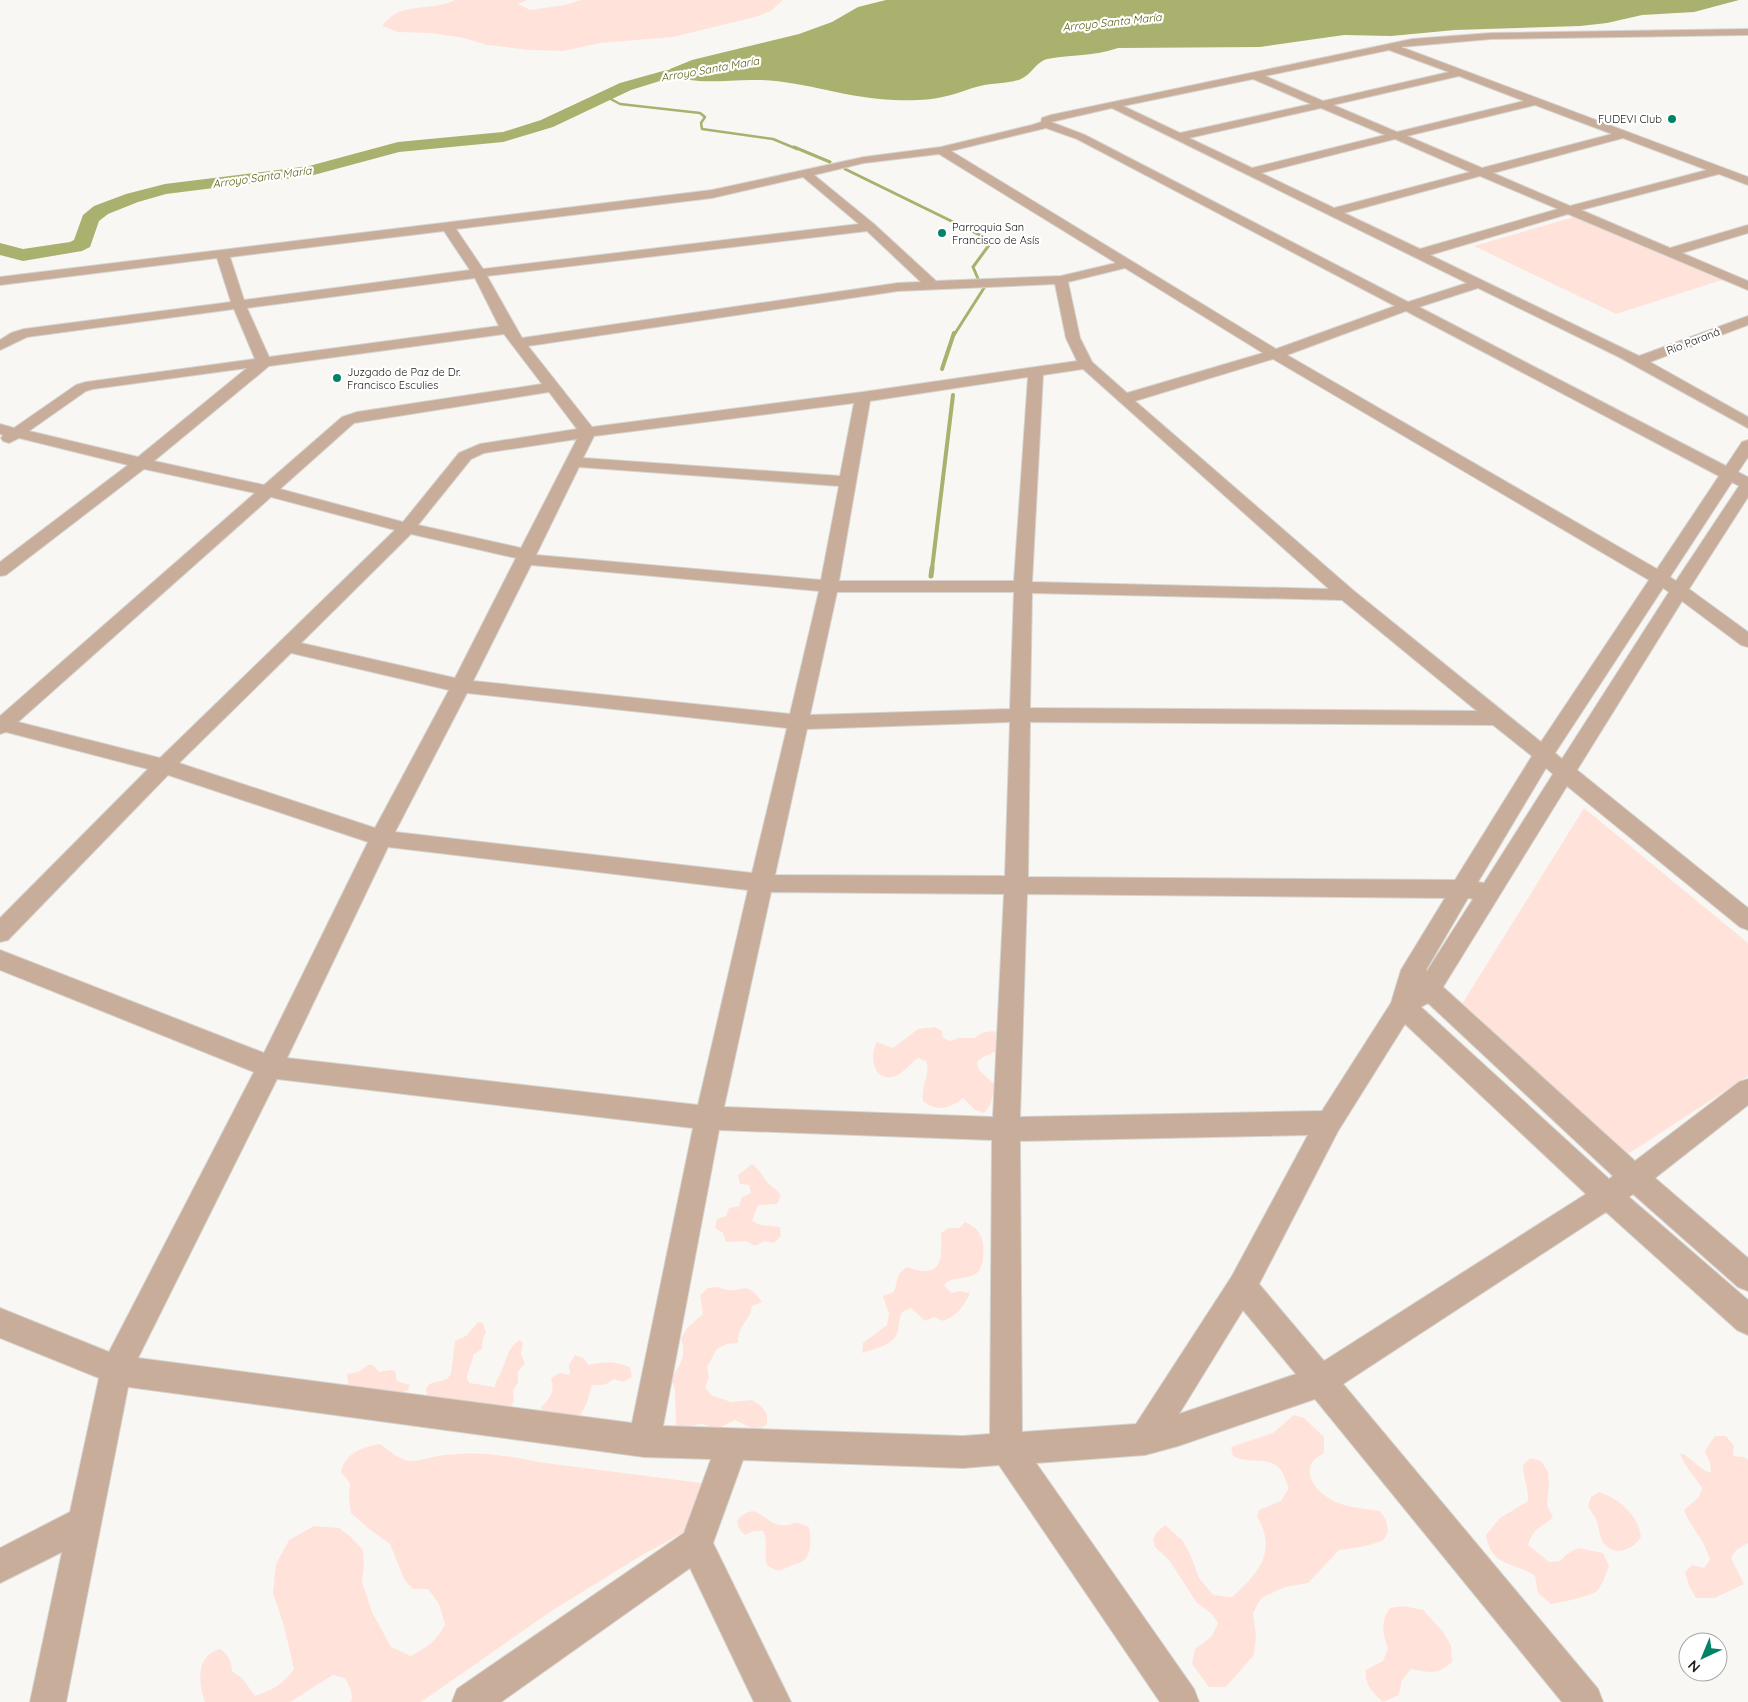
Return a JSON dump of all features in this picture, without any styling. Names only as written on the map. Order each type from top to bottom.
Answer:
[{"type":"street","points":[[1046,124],[1046,120],[1051,118],[1412,42],[1491,36],[1748,32]]},
{"type":"street","points":[[1390,47],[1748,181]]},
{"type":"street","points":[[1178,137],[1460,73]]},
{"type":"street","points":[[1256,76],[1748,286]]},
{"type":"street","points":[[1250,172],[1536,101]]},
{"type":"street","points":[[1115,106],[1624,354],[1716,396],[1748,417]]},
{"type":"street","points":[[0,281],[712,194],[880,157],[942,150],[1015,134],[1046,124],[1081,137],[1748,484],[1678,590],[1490,892],[1421,979],[1329,1123],[1242,1286],[1146,1439]]},
{"type":"street","points":[[1333,212],[1624,134]]},
{"type":"street","points":[[942,150],[1275,354],[1678,590],[1747,639]]},
{"type":"street","points":[[1418,254],[1568,210],[1720,170]]},
{"type":"street","points":[[805,173],[870,227],[933,286]]},
{"type":"street","points":[[448,227],[479,273],[513,336],[588,432]]},
{"type":"street","points":[[0,346],[24,333],[479,273],[870,227]]},
{"type":"street","points":[[1671,252],[1748,229]]},
{"type":"street","points":[[222,253],[239,305],[264,362]]},
{"type":"street","points":[[0,445],[81,388],[91,385],[264,362],[513,336],[898,288],[1061,280],[1127,264]]},
{"type":"street","points":[[1061,280],[1073,338],[1086,364],[1124,400],[1347,595],[1748,921]]},
{"type":"street","points":[[1124,400],[1275,354],[1405,307],[1480,283]]},
{"type":"street","name":"Río Paraná","points":[[1648,365],[1748,320]]},
{"type":"street","name":"Río Paraná","points":[[1648,365],[1748,332]]},
{"type":"street","points":[[0,571],[141,464],[264,362]]},
{"type":"street","points":[[0,933],[164,766],[406,528],[465,456],[480,449],[588,432],[863,397],[1086,364]]},
{"type":"street","points":[[1648,365],[1724,408],[1748,424]]},
{"type":"street","points":[[1036,371],[1023,587],[1016,884],[1006,1129],[1006,1448],[1181,1702]]},
{"type":"street","points":[[1,725],[348,420],[357,417],[552,387]]},
{"type":"street","points":[[644,1441],[708,1118],[829,586],[863,397]]},
{"type":"street","points":[[0,429],[141,464],[268,491],[406,528],[526,557],[829,586],[1023,587],[1347,595]]},
{"type":"street","points":[[48,1702],[116,1370],[270,1067],[381,838],[461,686],[588,432]]},
{"type":"street","points":[[1421,979],[1462,889],[1543,755],[1748,444]]},
{"type":"street","points":[[573,462],[848,482]]},
{"type":"street","points":[[288,646],[461,686],[798,722],[1021,715],[1498,718]]},
{"type":"street","points":[[1,725],[164,766],[381,838],[762,883],[1462,889],[1490,892]]},
{"type":"street","points":[[0,960],[270,1067],[708,1118],[1006,1129],[1329,1123]]},
{"type":"street","points":[[1421,979],[1634,1178],[1748,1276]]},
{"type":"street","points":[[1403,1006],[1607,1195],[1748,1320]]},
{"type":"street","points":[[0,1323],[116,1370],[644,1441],[962,1452],[1146,1439],[1188,1427],[1319,1382],[1634,1178],[1748,1090]]},
{"type":"street","points":[[1242,1286],[1319,1382],[1585,1702]]},
{"type":"street","points":[[470,1702],[696,1544],[733,1444]]},
{"type":"street","points":[[0,1566],[85,1522]]},
{"type":"street","points":[[696,1544],[773,1702]]},
{"type":"shaded area","points":[[455,0],[527,0],[518,4],[530,10],[565,5],[581,0],[783,0],[771,11],[755,17],[673,37],[600,43],[563,51],[531,50],[487,45],[464,38],[430,33],[398,32],[382,26],[389,18],[406,10],[445,4]]},
{"type":"shaded area","points":[[1574,217],[1722,280],[1616,314],[1474,246]]},
{"type":"shaded area","points":[[1584,808],[1748,943],[1748,1076],[1625,1156],[1462,1004]]},
{"type":"shaded area","points":[[935,1027],[942,1031],[943,1038],[951,1041],[958,1038],[975,1038],[983,1033],[994,1031],[1000,1036],[998,1050],[984,1056],[977,1062],[979,1070],[996,1086],[989,1107],[984,1113],[975,1110],[963,1098],[953,1105],[943,1108],[933,1107],[923,1101],[923,1089],[927,1070],[926,1061],[918,1058],[903,1072],[892,1077],[881,1075],[874,1066],[873,1053],[877,1042],[893,1048],[918,1029]]},
{"type":"shaded area","points":[[752,1164],[781,1196],[777,1204],[758,1205],[752,1221],[761,1225],[780,1227],[781,1236],[774,1243],[764,1241],[755,1246],[746,1241],[726,1242],[723,1233],[715,1228],[717,1219],[726,1216],[729,1208],[739,1206],[742,1197],[751,1193],[749,1185],[740,1184],[738,1175]]},
{"type":"shaded area","points":[[965,1222],[978,1231],[982,1240],[981,1268],[971,1276],[952,1280],[944,1285],[951,1293],[960,1291],[970,1293],[963,1306],[943,1321],[934,1317],[925,1321],[911,1308],[902,1312],[898,1331],[893,1340],[883,1346],[862,1353],[863,1343],[887,1325],[889,1314],[883,1296],[894,1292],[899,1274],[906,1267],[924,1271],[932,1270],[936,1267],[941,1256],[941,1233],[949,1228],[959,1228]]},
{"type":"shaded area","points":[[718,1287],[726,1290],[746,1288],[756,1294],[762,1302],[752,1306],[749,1317],[738,1336],[738,1343],[727,1344],[717,1349],[707,1367],[709,1377],[705,1387],[711,1395],[731,1402],[752,1400],[761,1406],[767,1414],[767,1425],[756,1430],[735,1420],[715,1430],[701,1424],[686,1430],[676,1426],[675,1389],[671,1379],[680,1365],[683,1355],[681,1339],[687,1328],[703,1314],[700,1295],[708,1288]]},
{"type":"shaded area","points":[[478,1322],[483,1323],[486,1333],[483,1338],[482,1349],[473,1355],[467,1376],[467,1380],[470,1383],[495,1387],[510,1349],[520,1340],[523,1343],[521,1354],[525,1363],[518,1372],[518,1382],[513,1391],[514,1401],[511,1406],[514,1410],[428,1400],[426,1389],[429,1384],[447,1379],[451,1374],[455,1341],[466,1336]]},
{"type":"shaded area","points":[[575,1355],[583,1358],[589,1365],[610,1362],[630,1367],[632,1377],[623,1382],[613,1379],[606,1384],[592,1385],[586,1405],[580,1415],[582,1425],[544,1417],[541,1407],[551,1394],[553,1387],[551,1378],[560,1373],[570,1375],[569,1365]]},
{"type":"shaded area","points":[[368,1365],[373,1365],[379,1372],[395,1371],[397,1381],[410,1385],[408,1390],[403,1392],[395,1401],[349,1391],[347,1374],[358,1372]]},
{"type":"shaded area","points":[[1294,1415],[1304,1418],[1324,1437],[1324,1453],[1314,1460],[1310,1467],[1312,1481],[1316,1487],[1328,1498],[1341,1504],[1380,1511],[1386,1520],[1388,1531],[1384,1539],[1376,1543],[1339,1550],[1308,1583],[1285,1587],[1261,1598],[1253,1613],[1256,1636],[1254,1655],[1226,1687],[1209,1687],[1192,1664],[1195,1649],[1212,1636],[1218,1623],[1212,1614],[1197,1603],[1169,1560],[1155,1547],[1153,1540],[1156,1533],[1165,1525],[1183,1541],[1199,1578],[1213,1595],[1232,1597],[1250,1580],[1262,1561],[1266,1541],[1257,1517],[1259,1510],[1281,1501],[1289,1488],[1281,1470],[1276,1465],[1265,1461],[1239,1459],[1233,1456],[1231,1447],[1273,1433]]},
{"type":"shaded area","points":[[1715,1436],[1726,1436],[1734,1446],[1733,1456],[1744,1457],[1748,1460],[1748,1543],[1736,1550],[1731,1558],[1744,1584],[1715,1598],[1696,1598],[1689,1586],[1685,1572],[1692,1565],[1704,1568],[1710,1560],[1705,1546],[1684,1510],[1699,1497],[1702,1488],[1687,1467],[1680,1453],[1711,1473],[1710,1463],[1705,1451]]},
{"type":"shaded area","points":[[380,1444],[398,1457],[410,1461],[457,1454],[492,1454],[538,1462],[717,1485],[729,1495],[730,1500],[720,1512],[639,1557],[553,1610],[421,1702],[350,1702],[352,1699],[351,1690],[345,1678],[333,1675],[290,1702],[205,1702],[200,1678],[203,1663],[212,1652],[220,1649],[229,1658],[232,1671],[243,1679],[255,1696],[277,1686],[294,1669],[284,1626],[273,1593],[276,1564],[289,1540],[314,1526],[339,1528],[363,1550],[362,1582],[372,1612],[391,1647],[411,1656],[427,1646],[439,1635],[445,1624],[439,1604],[428,1589],[413,1589],[405,1581],[390,1544],[351,1513],[350,1483],[341,1472],[343,1465],[355,1452]]},
{"type":"shaded area","points":[[1530,1458],[1541,1461],[1548,1472],[1547,1505],[1553,1517],[1535,1531],[1528,1545],[1549,1562],[1560,1561],[1567,1554],[1578,1548],[1603,1553],[1609,1566],[1601,1585],[1594,1593],[1551,1604],[1538,1593],[1535,1576],[1498,1559],[1489,1546],[1486,1535],[1500,1518],[1528,1501],[1523,1465]]},
{"type":"shaded area","points":[[1599,1492],[1621,1504],[1636,1522],[1641,1537],[1638,1542],[1628,1549],[1612,1550],[1603,1542],[1596,1519],[1588,1506],[1591,1497]]},
{"type":"shaded area","points":[[752,1511],[777,1524],[796,1523],[809,1527],[810,1545],[806,1558],[780,1570],[767,1565],[766,1539],[763,1531],[754,1531],[745,1535],[738,1527],[740,1517]]},
{"type":"shaded area","points":[[1403,1606],[1423,1610],[1444,1633],[1451,1646],[1452,1662],[1442,1669],[1433,1672],[1411,1669],[1402,1680],[1399,1695],[1383,1702],[1368,1684],[1366,1670],[1383,1661],[1388,1649],[1383,1628],[1387,1613],[1390,1608]]},
{"type":"water","points":[[886,0],[1739,0],[1694,12],[1642,15],[1607,23],[1580,26],[1455,30],[1391,36],[1344,35],[1260,47],[1118,48],[1100,53],[1047,59],[1025,77],[1016,81],[980,86],[944,97],[922,100],[860,97],[776,81],[703,81],[668,75],[670,69],[692,60],[799,34],[832,22],[858,7]]},
{"type":"waterway","name":"Arroyo Santa María","points":[[0,249],[23,255],[75,247],[83,243],[90,219],[101,210],[132,198],[165,189],[310,171],[398,147],[503,137],[533,129],[626,86],[663,76],[715,66]]},
{"type":"waterway","points":[[605,96],[620,104],[700,113],[705,117],[701,123],[702,129],[773,139],[797,149]]},
{"type":"waterway","points":[[794,147],[830,162]]},
{"type":"waterway","points":[[845,169],[992,241],[973,267],[979,281]]},
{"type":"waterway","points":[[954,335],[984,288]]},
{"type":"waterway","points":[[942,369],[954,333]]},
{"type":"waterway","points":[[932,569],[953,395]]},
{"type":"waterway","points":[[931,576],[932,568]]},
{"type":"place","name":"FUDEVI Club","points":[[1672,119]]},
{"type":"place","name":"Parroquia San Francisco de Asís","points":[[942,233]]},
{"type":"place","name":"Juzgado de Paz de Dr. Francisco Esculies","points":[[337,378]]}]
